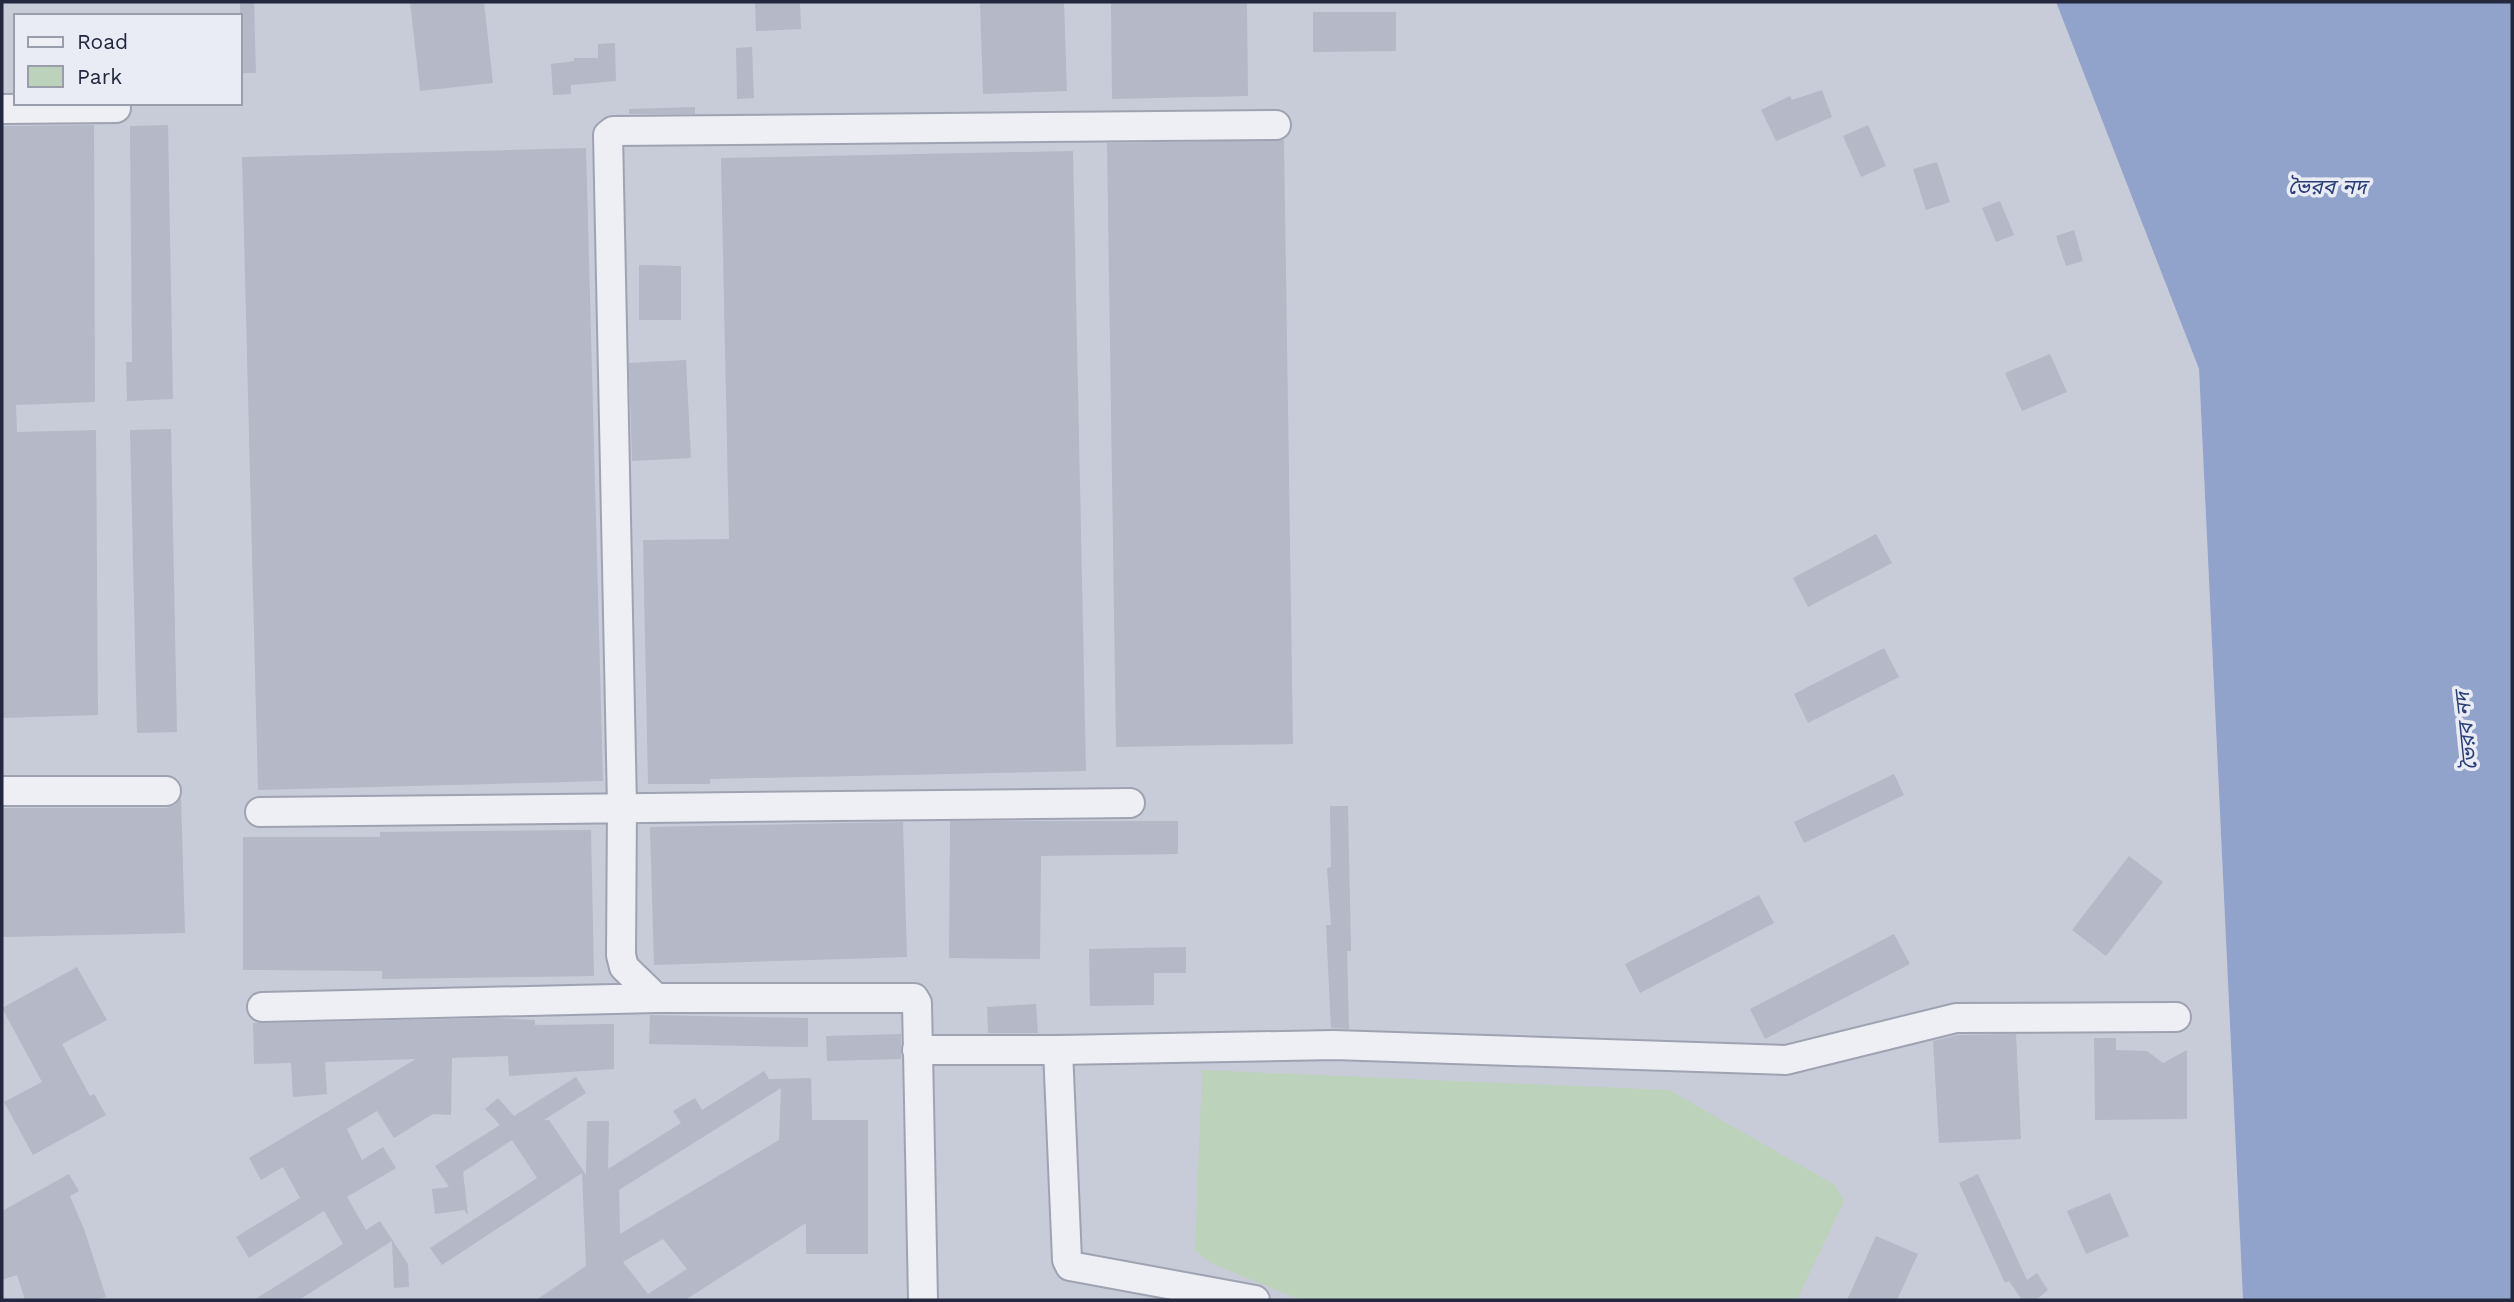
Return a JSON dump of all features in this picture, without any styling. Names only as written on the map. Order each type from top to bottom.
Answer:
[{"type":"lane","points":[[2,109],[116,108]]},
{"type":"lane","points":[[656,998],[624,967],[621,955],[621,806],[608,135],[613,131],[1276,125]]},
{"type":"lane","points":[[2,791],[166,791]]},
{"type":"lane","points":[[260,812],[621,806],[1130,803]]},
{"type":"lane","points":[[262,1007],[656,998],[908,996],[917,1003],[923,1300]]},
{"type":"lane","points":[[917,1050],[1334,1045],[1786,1060],[1956,1018],[2176,1017]]},
{"type":"lane","points":[[1058,1050],[1066,1261],[1070,1266],[1255,1300]]},
{"type":"shaded area","points":[[2,2],[2056,2],[2199,369],[2243,1300],[2,1300]]},
{"type":"green space","points":[[1202,1070],[1669,1090],[1835,1185],[1844,1201],[1797,1300],[1301,1300],[1210,1263],[1195,1250]]},
{"type":"water","name":"ভৈরব নদ","points":[[2056,2],[2512,2],[2512,1300],[2243,1300],[2199,369]]},
{"type":"building","points":[[240,2],[254,2],[256,73],[242,73]]},
{"type":"building","points":[[410,2],[484,2],[493,83],[420,91]]},
{"type":"building","points":[[755,2],[800,2],[801,29],[756,31]]},
{"type":"building","points":[[980,2],[1064,2],[1067,91],[983,94]]},
{"type":"building","points":[[1111,2],[1247,2],[1248,96],[1112,99]]},
{"type":"building","points":[[1313,12],[1396,12],[1396,51],[1313,52]]},
{"type":"building","points":[[615,43],[616,81],[571,85],[571,94],[553,95],[551,64],[574,61],[574,58],[598,58],[598,44]]},
{"type":"building","points":[[752,47],[754,98],[737,99],[736,48]]},
{"type":"building","points":[[1822,90],[1832,117],[1776,141],[1761,110],[1790,96],[1792,100]]},
{"type":"building","points":[[695,107],[695,114],[629,114],[629,109]]},
{"type":"building","points":[[94,125],[95,402],[16,405],[17,432],[96,430],[98,715],[2,718],[2,126]]},
{"type":"building","points":[[168,125],[173,399],[127,401],[126,362],[132,362],[130,126]]},
{"type":"building","points":[[1868,125],[1886,166],[1861,177],[1843,136]]},
{"type":"building","points":[[1284,140],[1293,744],[1116,747],[1107,143]]},
{"type":"building","points":[[586,148],[603,781],[258,790],[242,157]]},
{"type":"building","points":[[1073,151],[1086,771],[710,779],[710,784],[648,784],[643,540],[729,539],[721,158]]},
{"type":"building","points":[[1937,162],[1950,202],[1926,210],[1913,169]]},
{"type":"building","points":[[2000,201],[2014,235],[1996,242],[1982,208]]},
{"type":"building","points":[[2074,230],[2083,261],[2066,266],[2056,236]]},
{"type":"building","points":[[639,265],[681,266],[681,320],[639,320]]},
{"type":"building","points":[[2050,354],[2067,392],[2022,411],[2005,373]]},
{"type":"building","points":[[686,360],[691,458],[632,461],[629,363]]},
{"type":"building","points":[[171,429],[177,732],[137,733],[130,430]]},
{"type":"building","points":[[1876,534],[1892,563],[1808,607],[1793,578]]},
{"type":"building","points":[[1884,648],[1899,677],[1808,723],[1794,694]]},
{"type":"building","points":[[1894,774],[1904,795],[1804,843],[1794,822]]},
{"type":"building","points":[[181,798],[185,933],[2,937],[2,808],[166,808],[175,805]]},
{"type":"building","points":[[1330,806],[1348,806],[1351,951],[1347,951],[1349,1029],[1331,1028],[1326,925],[1331,925],[1327,868],[1331,867]]},
{"type":"building","points":[[950,821],[1178,821],[1178,854],[1041,856],[1040,959],[949,958]]},
{"type":"building","points":[[903,822],[907,957],[654,965],[650,827]]},
{"type":"building","points":[[591,830],[594,976],[382,979],[382,971],[243,970],[243,837],[380,837],[380,832]]},
{"type":"building","points":[[2129,856],[2163,882],[2106,956],[2072,930]]},
{"type":"building","points":[[1759,895],[1774,923],[1640,993],[1625,964]]},
{"type":"building","points":[[1894,934],[1910,964],[1765,1039],[1750,1009]]},
{"type":"building","points":[[1186,947],[1186,973],[1154,973],[1154,1005],[1090,1006],[1089,949]]},
{"type":"building","points":[[77,967],[107,1020],[62,1044],[90,1096],[94,1094],[106,1115],[33,1155],[4,1102],[42,1082],[2,1008]]},
{"type":"building","points":[[1036,1004],[1038,1033],[988,1033],[987,1007]]},
{"type":"building","points":[[650,1015],[808,1018],[808,1047],[649,1044]]},
{"type":"building","points":[[498,1018],[535,1020],[535,1025],[614,1024],[614,1069],[509,1076],[508,1056],[452,1058],[451,1115],[433,1114],[394,1138],[377,1111],[347,1129],[362,1160],[383,1147],[396,1168],[347,1197],[366,1230],[380,1221],[408,1264],[409,1287],[394,1288],[392,1241],[299,1300],[254,1300],[343,1244],[324,1211],[249,1258],[236,1237],[300,1198],[283,1167],[261,1180],[249,1158],[416,1059],[325,1062],[327,1094],[293,1097],[291,1063],[254,1064],[253,1023]]},
{"type":"building","points":[[901,1034],[901,1059],[827,1061],[826,1036]]},
{"type":"building","points":[[2016,1034],[2021,1139],[1939,1143],[1933,1041],[1958,1035]]},
{"type":"building","points":[[2094,1038],[2116,1038],[2116,1050],[2147,1051],[2163,1063],[2187,1050],[2187,1119],[2095,1120]]},
{"type":"building","points":[[764,1071],[769,1079],[811,1078],[812,1120],[868,1120],[868,1254],[806,1254],[806,1223],[685,1300],[536,1300],[586,1266],[582,1173],[442,1265],[430,1248],[537,1178],[512,1140],[463,1172],[468,1215],[464,1210],[435,1214],[432,1189],[449,1187],[435,1166],[500,1125],[485,1109],[498,1098],[514,1116],[576,1077],[586,1093],[544,1120],[549,1120],[586,1175],[587,1121],[609,1121],[608,1169],[681,1123],[673,1111],[695,1098],[702,1110]],"holes":[[[781,1088],[779,1140],[620,1234],[619,1190]],[[663,1239],[687,1269],[648,1294],[623,1262]]]},
{"type":"building","points":[[69,1174],[79,1191],[70,1196],[84,1229],[106,1297],[93,1300],[25,1300],[17,1275],[2,1280],[2,1211]]},
{"type":"building","points":[[1978,1174],[2027,1280],[2037,1273],[2048,1290],[2036,1300],[2022,1300],[2009,1281],[2005,1283],[1959,1183]]},
{"type":"building","points":[[2110,1193],[2129,1236],[2086,1254],[2067,1211]]},
{"type":"building","points":[[1876,1236],[1918,1254],[1897,1300],[1847,1300]]}]
